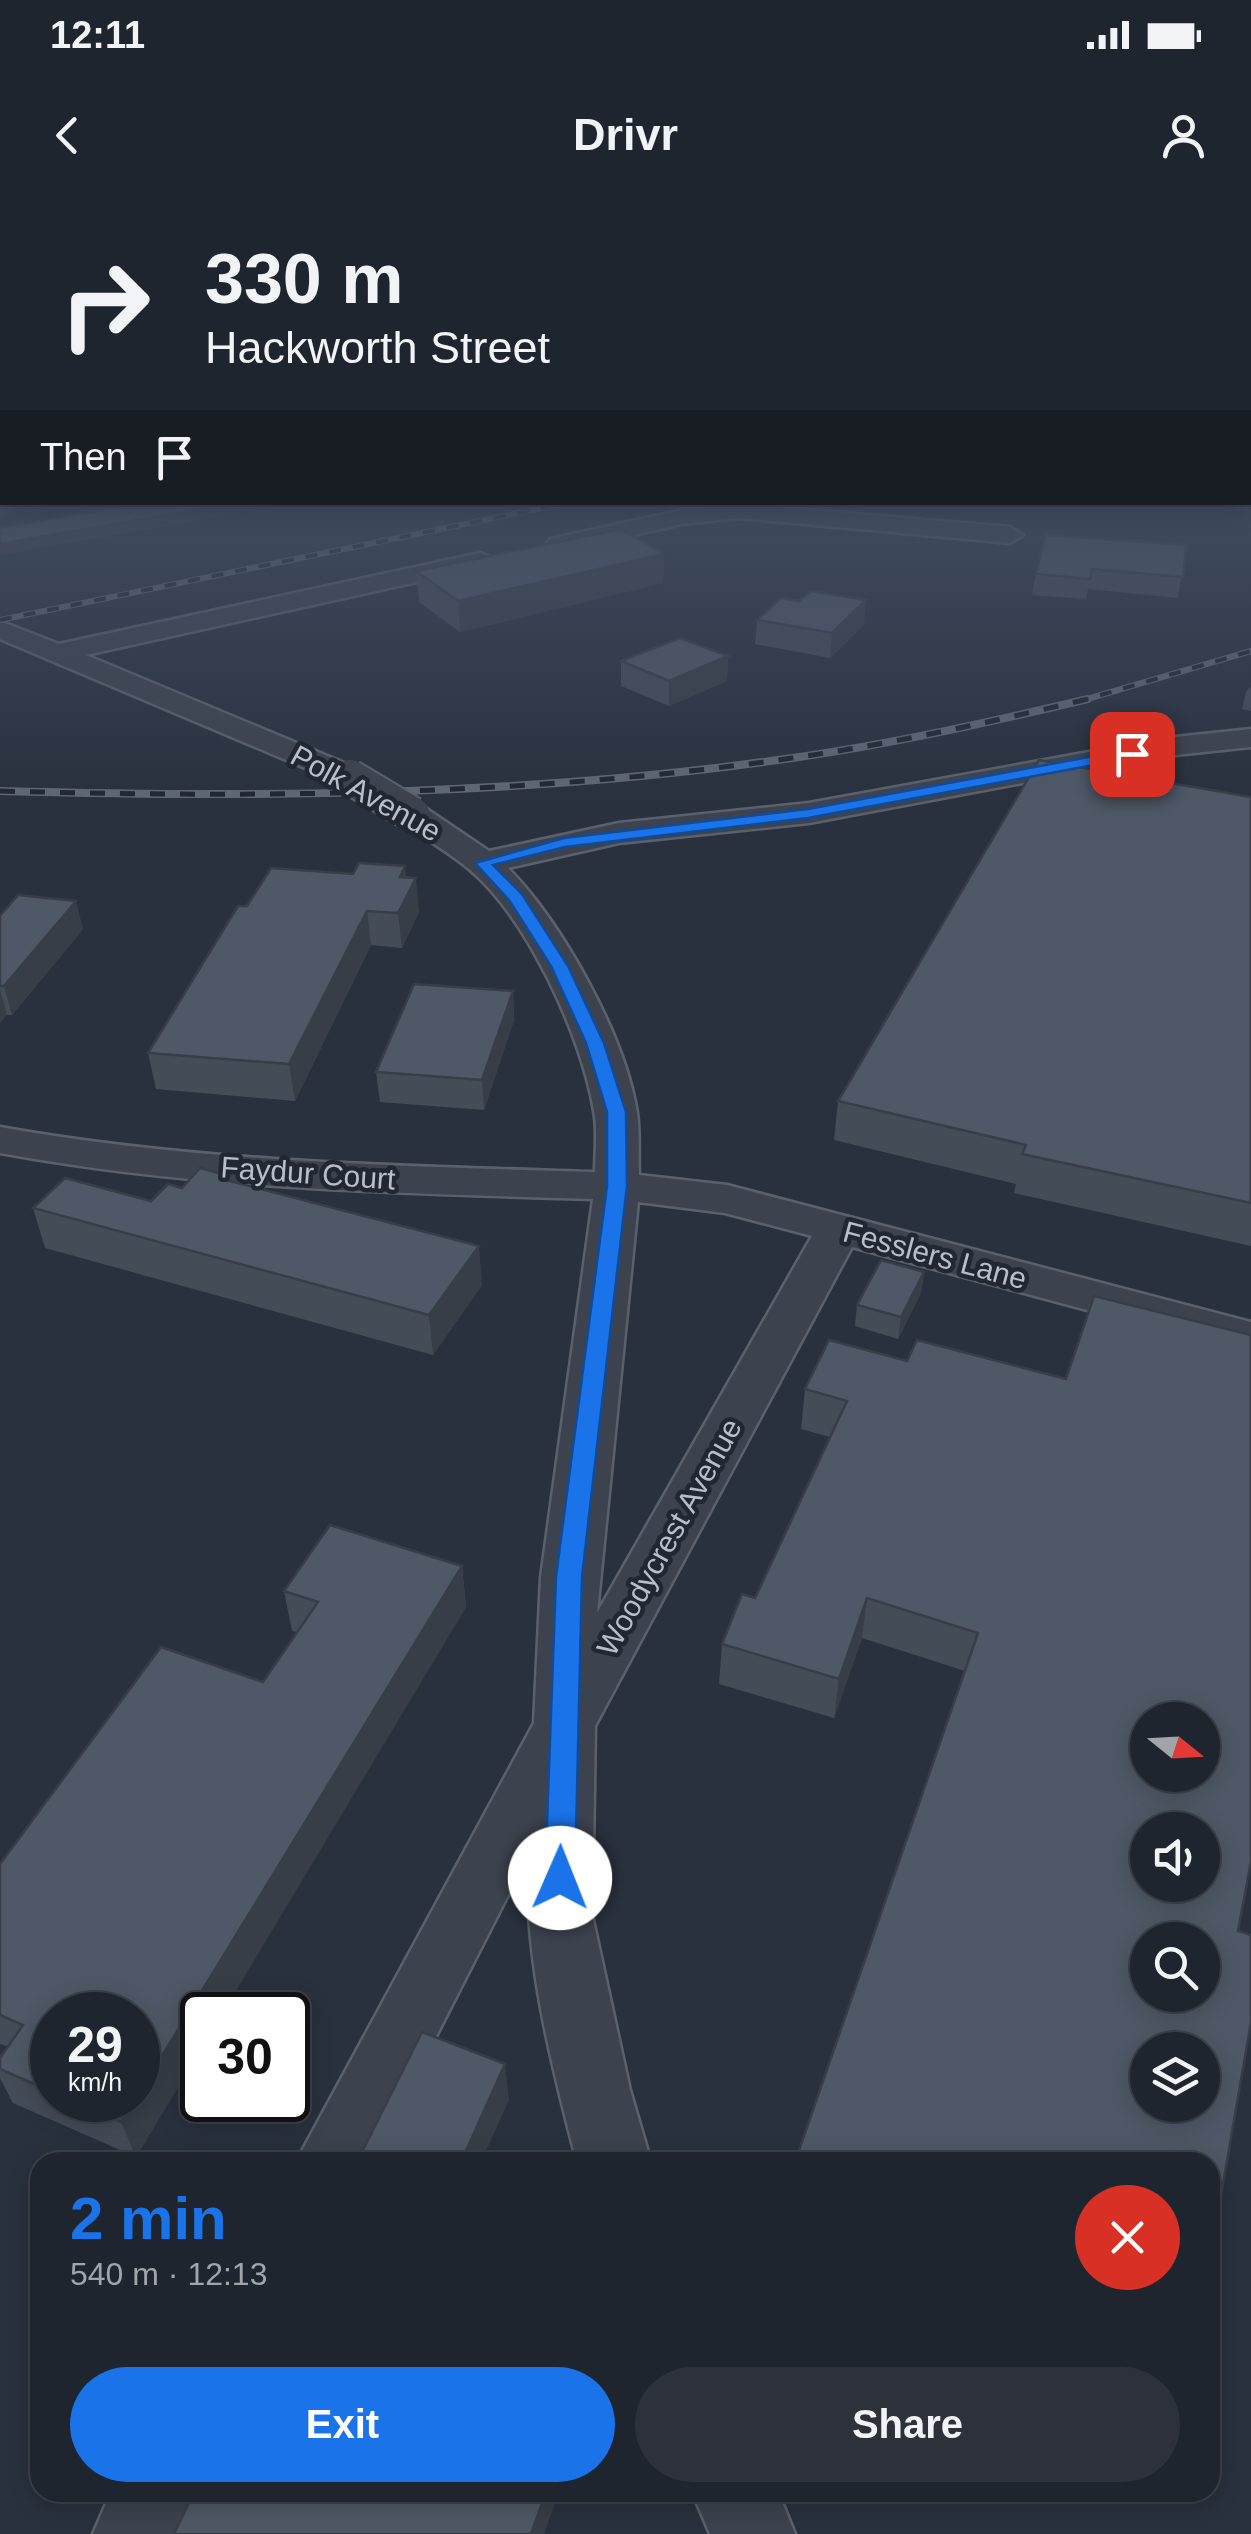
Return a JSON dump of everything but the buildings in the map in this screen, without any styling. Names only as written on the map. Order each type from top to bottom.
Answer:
[{"type":"street","points":[[60,652],[393,580]]},
{"type":"street","name":"Polk Avenue","points":[[1,630],[350,777],[412,814],[482,863],[516,897],[559,966],[595,1043],[616,1112],[617,1186],[578,1488],[563,1728],[559,1915],[594,2090],[611,2152]]},
{"type":"street","points":[[482,863],[619,833],[808,814],[1166,747],[1251,738]]},
{"type":"street","name":"Faydur Court","points":[[0,1140],[94,1157],[307,1174],[617,1186]]},
{"type":"street","name":"Fesslers Lane","points":[[617,1186],[727,1199],[1251,1338]]},
{"type":"street","name":"Woodycrest Avenue","points":[[337,2152],[563,1728],[838,1230]]},
{"type":"street","points":[[135,2534],[152,2502]]},
{"type":"street","points":[[739,2502],[753,2534]]},
{"type":"railway","points":[[0,620],[194,580]]},
{"type":"railway","points":[[1085,700],[1251,651]]},
{"type":"railway","points":[[0,791],[297,794],[594,780],[829,752],[1085,700]]},
{"type":"railway","points":[[1077,702],[1085,700]]},
{"type":"route","points":[[560,1878],[569,1577],[588,1393],[617,1186],[616,1112],[595,1043],[559,966],[516,897],[482,863],[564,842],[808,814],[1132,754]]}]
